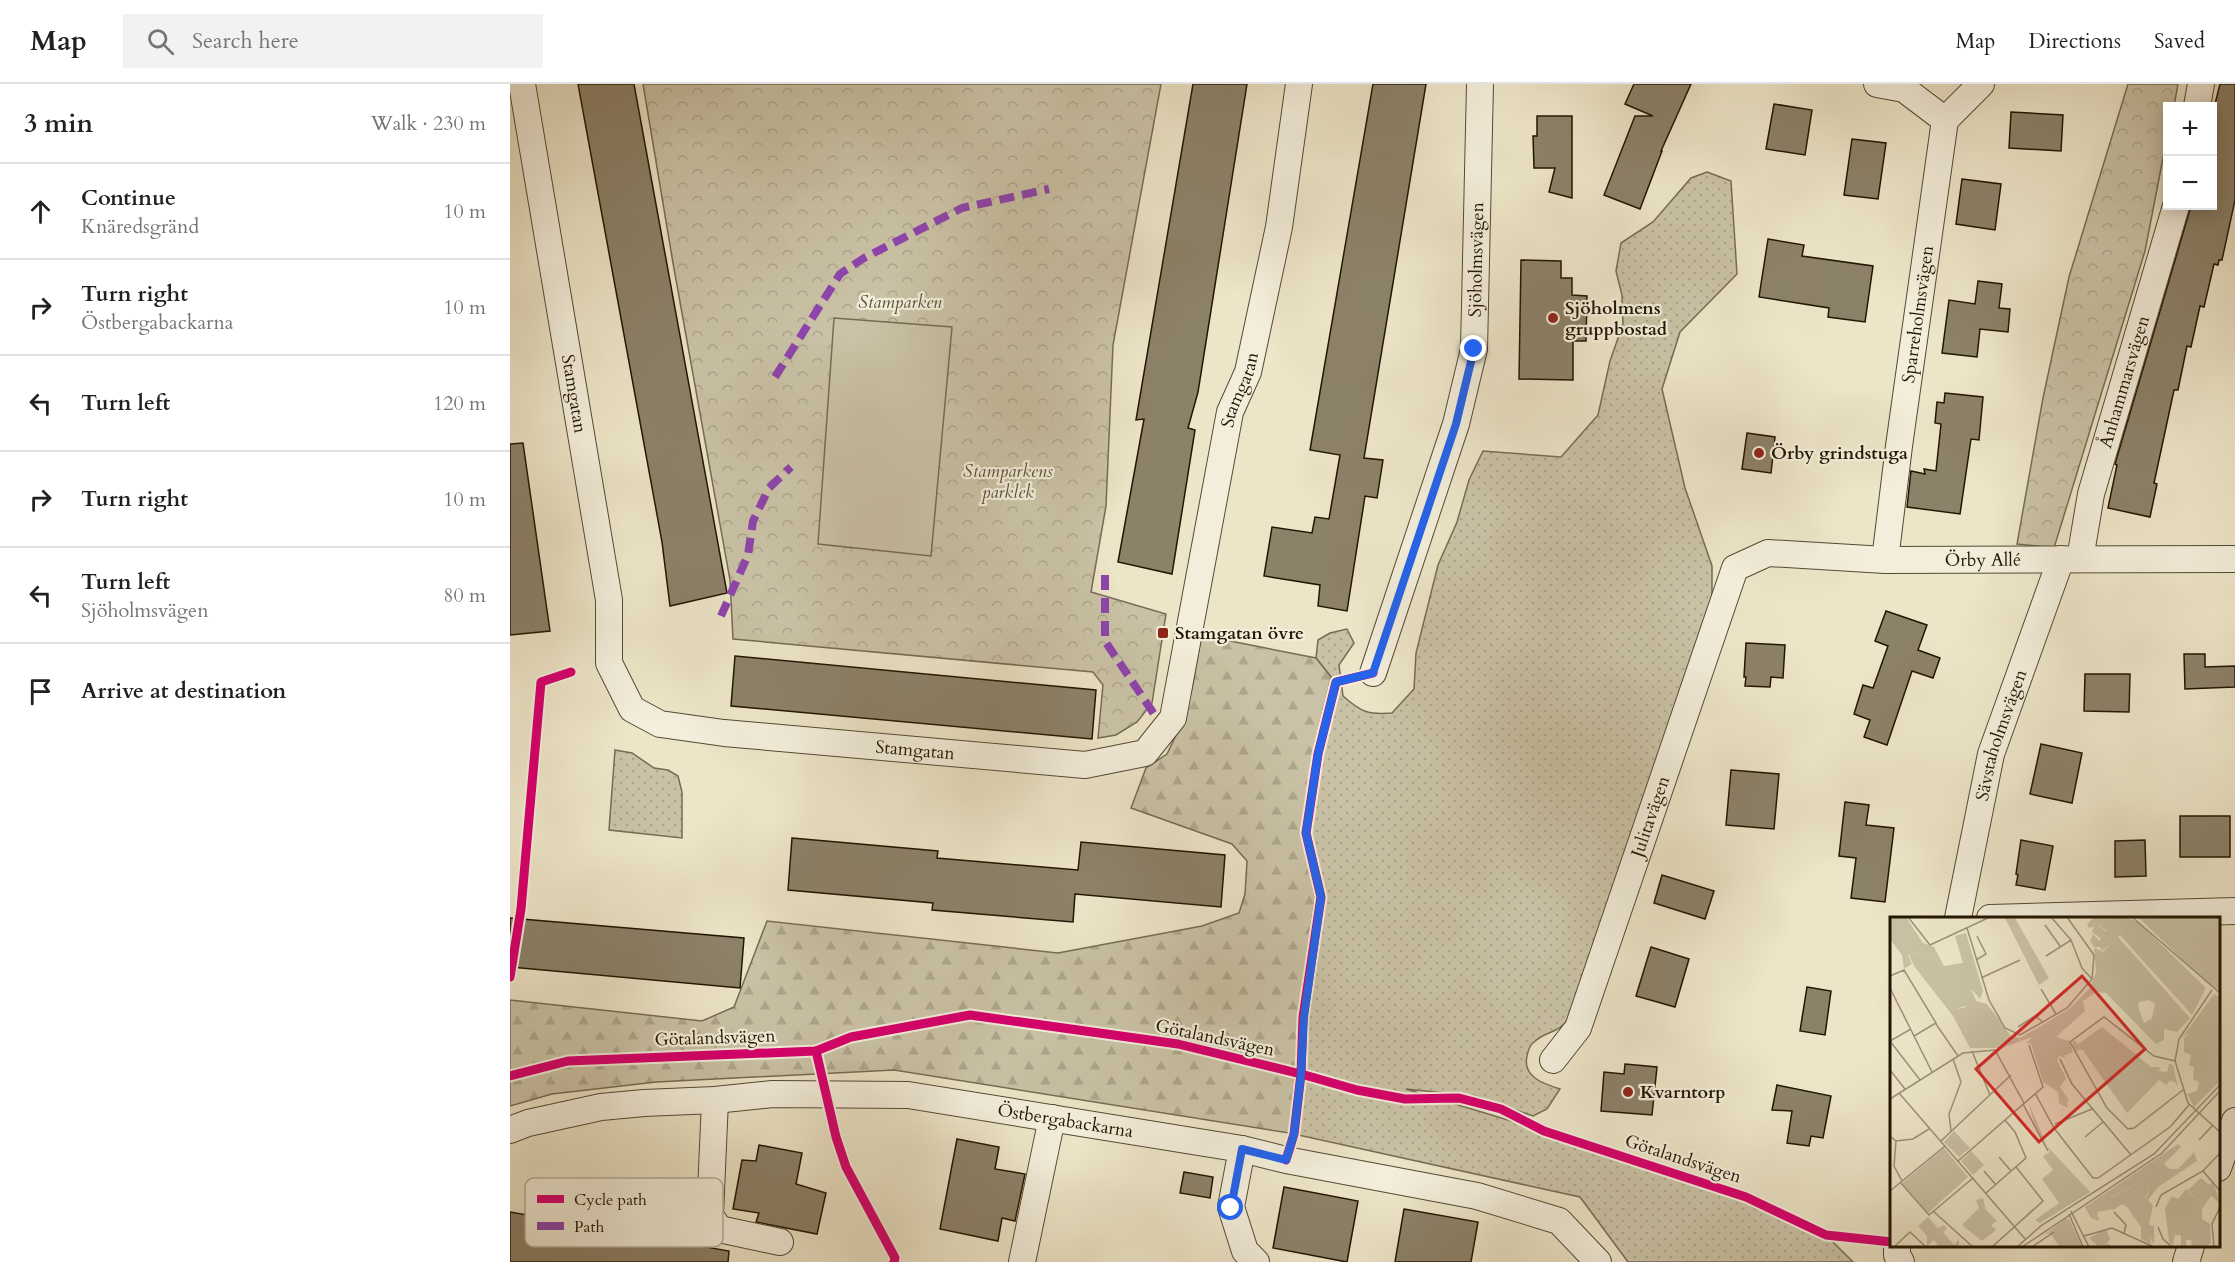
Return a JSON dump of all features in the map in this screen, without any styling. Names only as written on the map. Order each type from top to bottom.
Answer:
[{"type":"street","name":"Stamgatan","points":[[522,84],[609,600],[609,663],[632,709],[660,724],[724,733],[1085,765],[1145,753],[1173,718],[1230,412],[1248,372],[1279,227],[1299,84]]},
{"type":"street","name":"Sjöholmsvägen","points":[[1373,673],[1456,424],[1474,349],[1480,84]]},
{"type":"street","points":[[1877,84],[1904,89],[1945,120],[1980,84]]},
{"type":"street","points":[[2198,102],[2201,84]]},
{"type":"street","name":"Sparreholmsvägen","points":[[1885,560],[1945,120]]},
{"type":"street","name":"Ånhammarsvägen","points":[[2071,559],[2175,210]]},
{"type":"street","name":"Örby Allé","points":[[1735,567],[1768,553],[1885,560],[2235,559]]},
{"type":"street","name":"Sävstaholmsvägen","points":[[1958,917],[1992,754],[2071,559]]},
{"type":"street","name":"Julitavägen","points":[[1553,1060],[1578,1028],[1735,567]]},
{"type":"street","points":[[2024,917],[2235,911]]},
{"type":"street","name":"Östbergabackarna","points":[[510,1130],[528,1123],[601,1107],[773,1094],[908,1095],[1242,1149],[1286,1160],[1477,1196],[1559,1221],[1598,1262]]},
{"type":"street","points":[[712,1178],[715,1100]]},
{"type":"street","points":[[1022,1262],[1053,1118]]},
{"type":"street","points":[[2220,1162],[2235,1121]]},
{"type":"street","points":[[1242,1149],[1231,1208],[1245,1251],[1256,1262]]},
{"type":"street","points":[[723,1230],[780,1242]]},
{"type":"street","points":[[1897,1247],[1897,1255],[1901,1262]]},
{"type":"street","points":[[2186,1262],[2190,1247]]},
{"type":"green space","name":"Stamparken","points":[[643,84],[1161,84],[1113,345],[1106,506],[1091,592],[1166,614],[1152,703],[1137,722],[1116,735],[1098,738],[1103,685],[1093,672],[733,639],[730,580]]},
{"type":"green space","points":[[2128,84],[2178,84],[2175,102],[2163,102],[2163,159],[2145,251],[2054,548],[2017,544],[2043,398],[2069,277]]},
{"type":"green space","points":[[1707,172],[1731,181],[1737,274],[1680,332],[1662,389],[1685,488],[1712,566],[1712,600],[1571,1016],[1557,1030],[1538,1039],[1528,1050],[1526,1063],[1531,1074],[1541,1082],[1560,1089],[1547,1109],[1533,1116],[1475,1096],[1406,1089],[1746,1197],[1826,1235],[1853,1262],[1628,1262],[1580,1197],[1289,1133],[1296,1066],[1298,1016],[1315,897],[1301,833],[1313,752],[1331,677],[1316,658],[1318,640],[1330,633],[1347,629],[1354,643],[1339,665],[1343,696],[1360,709],[1371,713],[1392,713],[1414,689],[1416,653],[1438,565],[1457,522],[1469,480],[1483,451],[1561,457],[1598,415],[1610,361],[1623,324],[1622,295],[1616,271],[1621,243],[1653,222],[1691,178]]},
{"type":"green space","points":[[834,318],[952,327],[931,556],[818,544]]},
{"type":"green space","points":[[1202,632],[1220,639],[1316,658],[1331,677],[1313,752],[1301,833],[1315,897],[1298,1016],[1289,1133],[894,1070],[656,1082],[552,1094],[510,1106],[510,1000],[702,1021],[734,1007],[767,921],[1058,953],[1202,926],[1239,913],[1245,894],[1247,861],[1232,844],[1131,808],[1146,768],[1167,754],[1181,725],[1192,689]]},
{"type":"green space","points":[[615,750],[632,753],[654,768],[668,770],[678,776],[682,792],[682,838],[609,830]]},
{"type":"building","points":[[578,84],[634,84],[727,593],[670,606],[662,542]]},
{"type":"building","points":[[1193,84],[1247,84],[1198,392],[1188,428],[1195,430],[1172,574],[1118,562],[1144,419],[1136,420]]},
{"type":"building","points":[[1373,84],[1426,84],[1364,458],[1383,460],[1377,498],[1365,496],[1347,611],[1318,606],[1320,585],[1264,576],[1272,527],[1312,533],[1315,517],[1329,519],[1340,455],[1310,450]]},
{"type":"building","points":[[1634,84],[1691,84],[1661,151],[1640,209],[1604,195],[1635,116],[1653,116],[1625,104]]},
{"type":"building","points":[[2220,84],[2235,84],[2235,200],[2222,260],[2219,260],[2218,265],[2214,264],[2204,307],[2200,306],[2191,347],[2187,346],[2178,390],[2174,390],[2154,483],[2157,484],[2150,517],[2108,508],[2117,465],[2115,464],[2190,210],[2217,210],[2216,102]]},
{"type":"building","points":[[1774,104],[1812,110],[1805,155],[1766,149]]},
{"type":"building","points":[[2011,112],[2063,115],[2061,151],[2009,148]]},
{"type":"building","points":[[1537,116],[1572,116],[1572,198],[1549,192],[1555,168],[1534,168],[1533,136],[1537,136]]},
{"type":"building","points":[[1852,139],[1886,143],[1878,199],[1844,195]]},
{"type":"building","points":[[1962,179],[2001,184],[1995,230],[1956,224]]},
{"type":"building","points":[[1768,239],[1804,245],[1802,256],[1873,266],[1865,322],[1828,317],[1829,308],[1759,297]]},
{"type":"building","name":"Sjöholmens gruppbostad","points":[[1521,260],[1561,261],[1561,278],[1572,278],[1572,295],[1587,296],[1586,341],[1573,341],[1573,380],[1519,379]]},
{"type":"building","points":[[1978,281],[2002,284],[1999,308],[2010,309],[2008,332],[1980,329],[1977,357],[1942,353],[1949,300],[1975,304]]},
{"type":"building","points":[[1945,393],[1983,397],[1979,440],[1971,439],[1960,514],[1907,507],[1911,471],[1925,474],[1924,469],[1936,471],[1941,424],[1935,423],[1937,402],[1944,403]]},
{"type":"building","name":"Örby grindstuga","points":[[1747,433],[1775,437],[1771,473],[1742,469]]},
{"type":"building","points":[[523,443],[550,631],[510,635],[510,444]]},
{"type":"building","points":[[1886,611],[1927,625],[1918,650],[1940,658],[1933,678],[1912,671],[1887,745],[1864,737],[1870,720],[1854,714],[1863,685],[1873,688],[1888,646],[1875,641]]},
{"type":"building","points":[[1746,643],[1785,645],[1783,678],[1771,677],[1770,687],[1745,686]]},
{"type":"building","points":[[2184,654],[2205,654],[2205,667],[2235,666],[2235,687],[2185,689]]},
{"type":"building","points":[[735,656],[1096,690],[1092,739],[731,706]]},
{"type":"building","points":[[2085,674],[2130,674],[2129,712],[2084,711]]},
{"type":"building","points":[[2041,744],[2082,753],[2072,803],[2030,794]]},
{"type":"building","points":[[1731,770],[1779,774],[1774,829],[1726,825]]},
{"type":"building","points":[[1845,802],[1869,805],[1866,825],[1894,828],[1885,902],[1851,898],[1856,858],[1839,856]]},
{"type":"building","points":[[2180,816],[2230,816],[2230,857],[2180,857]]},
{"type":"building","points":[[792,838],[938,851],[937,858],[1078,870],[1081,842],[1225,855],[1221,907],[1075,894],[1073,922],[932,910],[933,903],[788,890]]},
{"type":"building","points":[[2021,840],[2053,846],[2045,890],[2016,885]]},
{"type":"building","points":[[2145,840],[2146,876],[2115,877],[2115,841]]},
{"type":"building","points":[[1662,875],[1714,891],[1705,919],[1654,903]]},
{"type":"building","points":[[510,918],[744,938],[740,988],[510,967]]},
{"type":"building","points":[[1651,947],[1689,959],[1675,1007],[1636,996]]},
{"type":"building","points":[[1807,987],[1831,991],[1825,1035],[1800,1031]]},
{"type":"building","name":"Kvarntorp","points":[[1625,1064],[1657,1067],[1652,1115],[1601,1111],[1604,1072],[1624,1074]]},
{"type":"building","points":[[1777,1085],[1831,1096],[1823,1138],[1811,1136],[1809,1146],[1787,1143],[1792,1111],[1772,1110]]},
{"type":"building","points":[[957,1139],[999,1147],[995,1169],[1025,1174],[1015,1221],[1002,1218],[998,1241],[940,1229]]},
{"type":"building","points":[[759,1145],[802,1153],[796,1184],[826,1193],[817,1234],[756,1222],[759,1213],[733,1209],[742,1160],[756,1161]]},
{"type":"building","points":[[1184,1172],[1213,1177],[1210,1198],[1180,1193]]},
{"type":"building","points":[[1284,1187],[1358,1201],[1347,1262],[1273,1248]]},
{"type":"building","points":[[1404,1209],[1478,1222],[1471,1262],[1395,1262]]},
{"type":"building","points":[[510,1212],[525,1215],[525,1247],[707,1247],[729,1251],[728,1262],[510,1262]]},
{"type":"marked path","points":[[775,377],[840,274],[864,258],[962,208],[1049,189]]},
{"type":"marked path","points":[[721,616],[748,555],[753,521],[769,488],[791,467]]},
{"type":"marked path","points":[[1105,575],[1105,641],[1154,714]]},
{"type":"cycle path","points":[[510,977],[521,909],[541,682],[571,672]]},
{"type":"cycle path","points":[[1286,1160],[1294,1134],[1301,1074],[1303,1017],[1321,897],[1306,833],[1318,754],[1336,682],[1373,673]]},
{"type":"cycle path","name":"Götalandsvägen","points":[[510,1076],[568,1061],[816,1051],[851,1037],[970,1015],[1178,1044],[1357,1090],[1405,1099],[1459,1098],[1501,1109],[1544,1131],[1746,1197],[1826,1235],[1890,1242]]},
{"type":"cycle path","points":[[816,1051],[836,1137],[846,1167],[895,1258],[894,1262]]},
{"type":"place","name":"Sjöholmens gruppbostad","points":[[1553,318]]},
{"type":"place","name":"Örby grindstuga","points":[[1759,453]]},
{"type":"place","name":"Stamgatan övre","points":[[1163,633]]},
{"type":"place","name":"Kvarntorp","points":[[1628,1092]]},
{"type":"route","points":[[1231,1208],[1242,1149],[1286,1160],[1294,1134],[1301,1074],[1304,1017],[1321,897],[1306,833],[1318,754],[1336,682],[1373,673],[1456,424],[1474,349]]},
{"type":"park label","name":"Stamparkens parklek","points":[[1008,481]]}]
